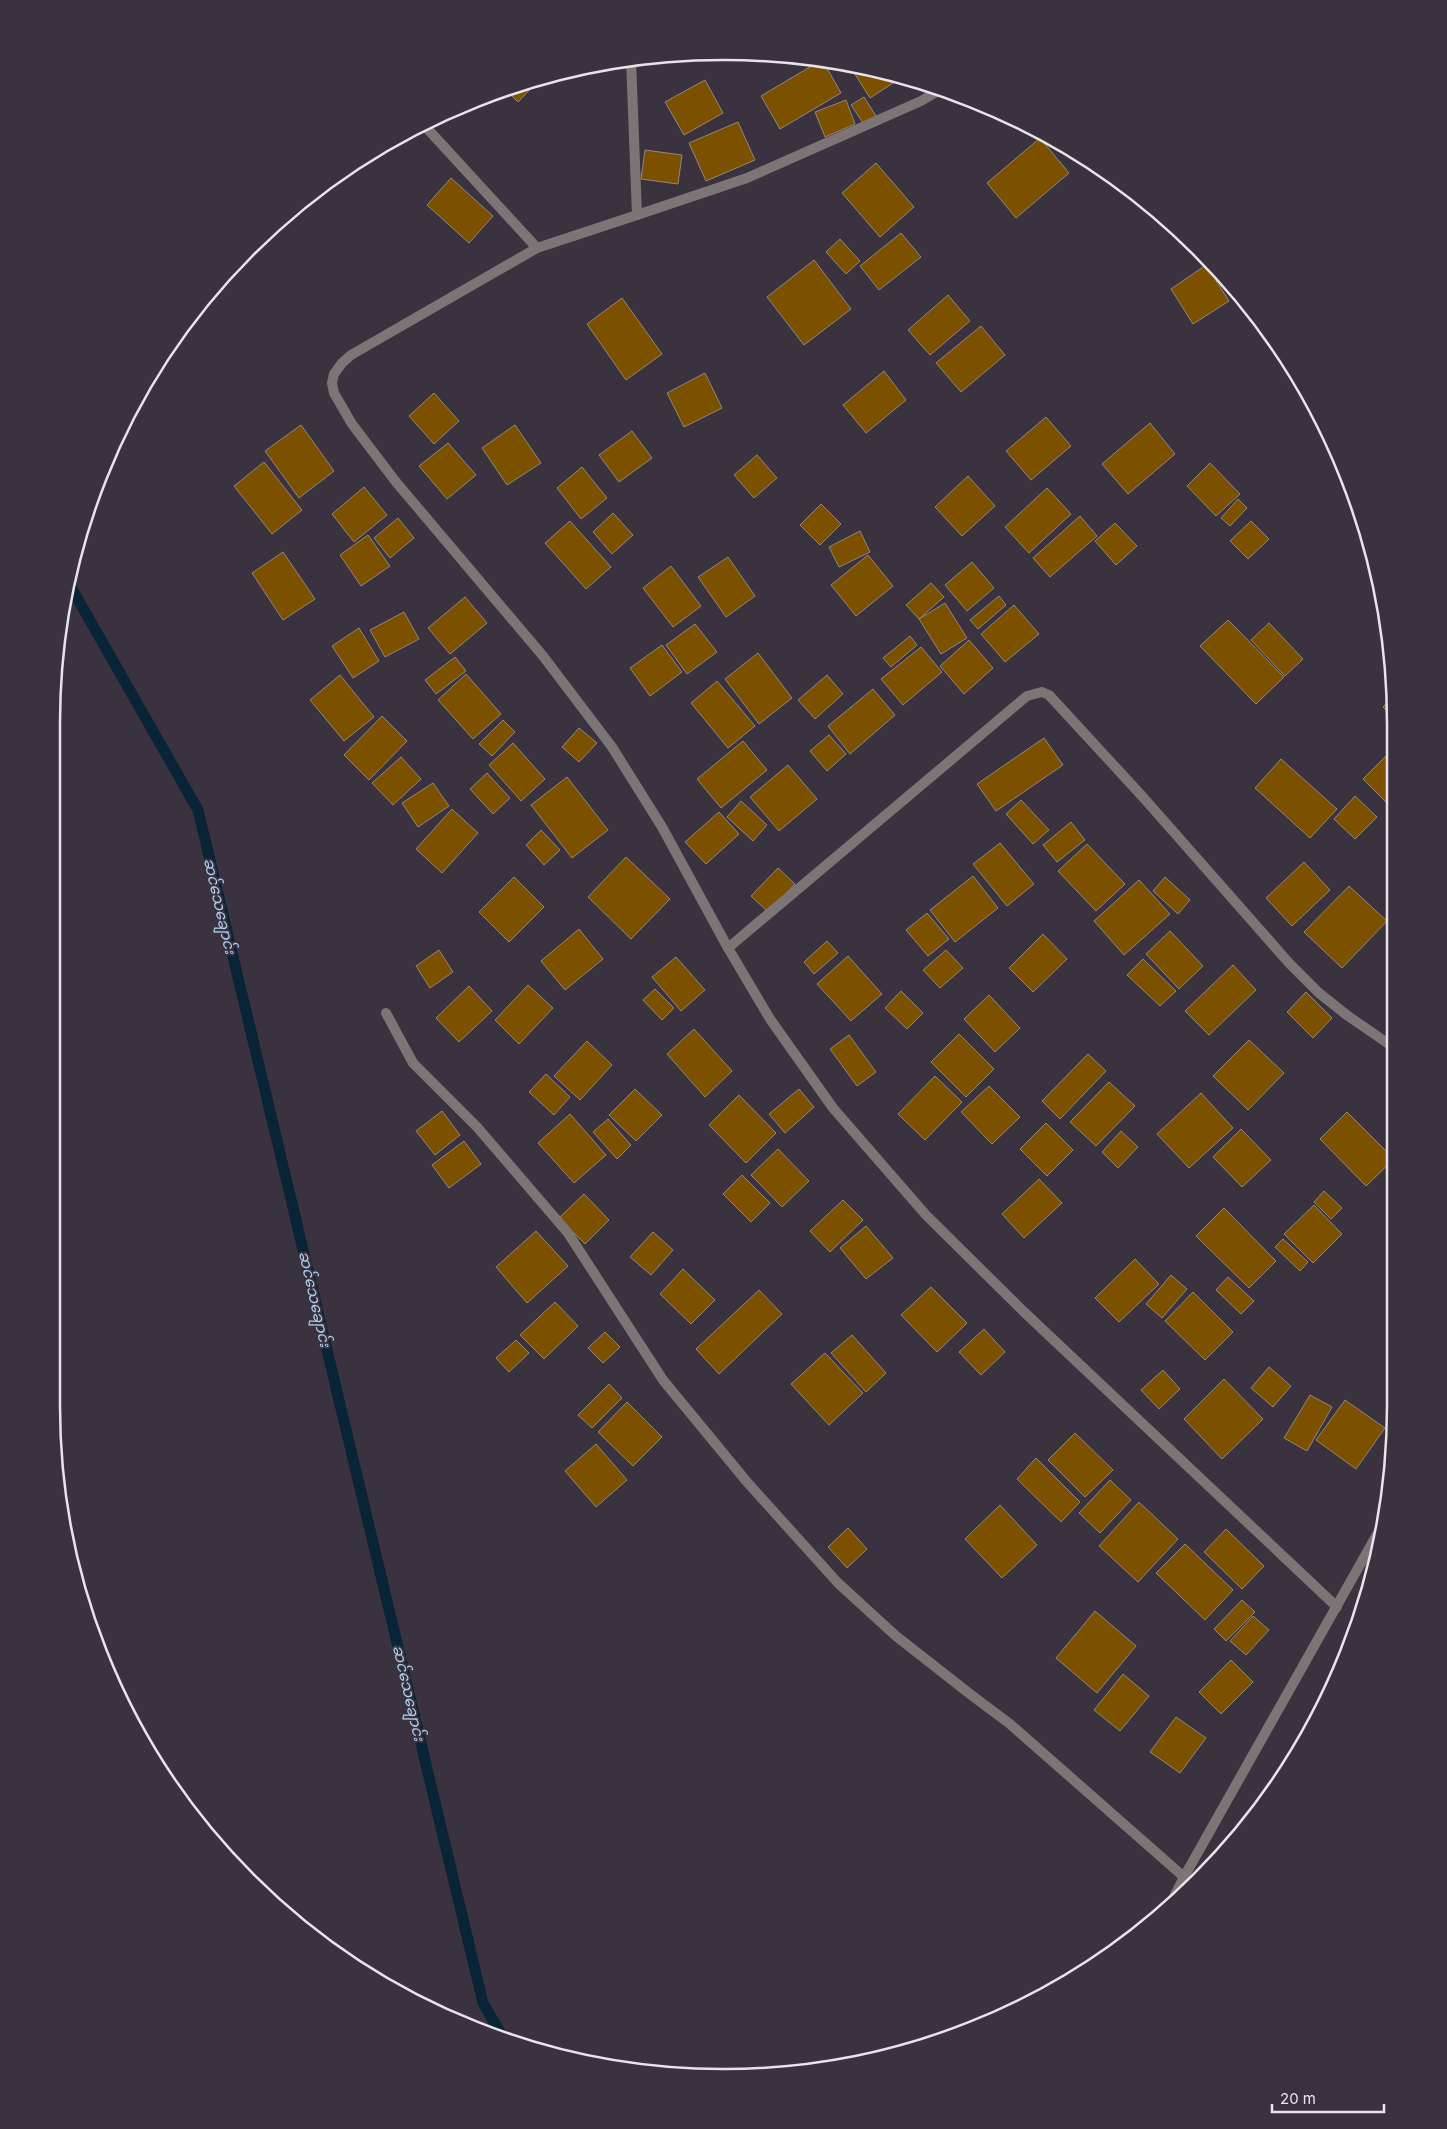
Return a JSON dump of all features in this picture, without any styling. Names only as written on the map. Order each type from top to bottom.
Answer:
[{"type":"street","points":[[631,67],[637,215]]},
{"type":"street","points":[[933,94],[747,178],[537,248],[351,355],[334,374],[332,383],[334,393],[352,424],[396,482],[543,656],[612,747],[662,827],[728,948],[770,1018],[833,1108],[926,1215],[1023,1311],[1337,1607]]},
{"type":"street","points":[[428,129],[537,248]]},
{"type":"street","points":[[728,948],[1027,696],[1042,692],[1049,695],[1142,796],[1289,962],[1319,993],[1387,1043]]},
{"type":"street","points":[[386,1013],[413,1063],[477,1127],[568,1233],[663,1380],[747,1482],[838,1583],[896,1636],[1010,1724],[1184,1877]]},
{"type":"street","points":[[1178,1888],[1372,1544]]},
{"type":"building","points":[[811,66],[827,69],[841,93],[780,129],[761,96]]},
{"type":"building","points":[[854,73],[894,83],[870,98]]},
{"type":"building","points":[[705,80],[723,113],[684,135],[665,102]]},
{"type":"building","points":[[530,89],[518,102],[511,95]]},
{"type":"building","points":[[864,97],[876,116],[863,123],[851,105]]},
{"type":"building","points":[[846,100],[855,124],[825,137],[815,112]]},
{"type":"building","points":[[738,122],[755,160],[706,181],[689,143]]},
{"type":"building","points":[[1038,140],[1044,143],[1069,173],[1016,218],[987,183]]},
{"type":"building","points":[[645,150],[682,155],[678,184],[641,179]]},
{"type":"building","points":[[876,163],[914,207],[880,237],[842,193]]},
{"type":"building","points":[[451,178],[493,216],[469,243],[427,205]]},
{"type":"building","points":[[901,233],[921,257],[879,290],[860,266]]},
{"type":"building","points":[[840,239],[860,261],[846,274],[826,252]]},
{"type":"building","points":[[814,260],[851,309],[804,345],[767,297]]},
{"type":"building","points":[[1204,266],[1213,276],[1229,301],[1193,324],[1171,289]]},
{"type":"building","points":[[948,295],[970,321],[930,355],[908,330]]},
{"type":"building","points":[[622,298],[662,354],[626,380],[587,324]]},
{"type":"building","points":[[981,326],[1005,355],[961,392],[936,363]]},
{"type":"building","points":[[884,371],[906,400],[866,433],[843,405]]},
{"type":"building","points":[[705,373],[722,408],[684,427],[667,393]]},
{"type":"building","points":[[434,393],[459,421],[434,444],[409,416]]},
{"type":"building","points":[[1046,417],[1071,446],[1031,480],[1006,451]]},
{"type":"building","points":[[1150,423],[1175,454],[1128,494],[1102,464]]},
{"type":"building","points":[[301,425],[334,471],[299,498],[265,451]]},
{"type":"building","points":[[515,425],[541,463],[507,485],[482,448]]},
{"type":"building","points":[[632,431],[652,458],[619,482],[599,455]]},
{"type":"building","points":[[448,443],[476,475],[447,499],[419,466]]},
{"type":"building","points":[[757,455],[777,478],[754,498],[734,475]]},
{"type":"building","points":[[264,462],[302,510],[272,534],[234,486]]},
{"type":"building","points":[[1210,463],[1240,494],[1216,516],[1187,486]]},
{"type":"building","points":[[582,467],[607,498],[581,519],[557,488]]},
{"type":"building","points":[[968,476],[995,506],[962,536],[935,507]]},
{"type":"building","points":[[364,487],[387,515],[354,542],[332,514]]},
{"type":"building","points":[[1047,488],[1071,514],[1029,553],[1005,527]]},
{"type":"building","points":[[1238,499],[1247,508],[1230,526],[1221,518]]},
{"type":"building","points":[[821,504],[841,524],[820,545],[800,525]]},
{"type":"building","points":[[613,513],[633,535],[612,554],[593,532]]},
{"type":"building","points":[[1080,516],[1097,536],[1050,577],[1033,558]]},
{"type":"building","points":[[398,518],[414,538],[390,558],[374,538]]},
{"type":"building","points":[[570,521],[611,567],[586,589],[545,543]]},
{"type":"building","points":[[1251,521],[1269,539],[1248,559],[1230,541]]},
{"type":"building","points":[[1115,523],[1137,546],[1116,565],[1095,541]]},
{"type":"building","points":[[860,531],[870,552],[839,567],[829,547]]},
{"type":"building","points":[[368,535],[390,566],[361,586],[340,555]]},
{"type":"building","points":[[283,552],[315,599],[283,620],[252,573]]},
{"type":"building","points":[[868,555],[893,586],[856,616],[831,585]]},
{"type":"building","points":[[728,557],[755,596],[726,617],[698,577]]},
{"type":"building","points":[[972,562],[994,588],[967,611],[945,585]]},
{"type":"building","points":[[671,566],[701,606],[673,627],[643,588]]},
{"type":"building","points":[[931,583],[944,597],[919,619],[906,605]]},
{"type":"building","points":[[999,596],[1006,605],[978,629],[970,620]]},
{"type":"building","points":[[465,597],[487,623],[450,654],[428,628]]},
{"type":"building","points":[[945,603],[967,638],[941,654],[919,619]]},
{"type":"building","points":[[1014,605],[1039,634],[1005,662],[981,634]]},
{"type":"building","points":[[404,612],[419,639],[385,657],[370,630]]},
{"type":"building","points":[[1228,620],[1284,677],[1256,704],[1200,646]]},
{"type":"building","points":[[1269,623],[1303,659],[1285,676],[1251,640]]},
{"type":"building","points":[[695,624],[717,652],[687,674],[666,645]]},
{"type":"building","points":[[359,628],[379,661],[353,678],[332,646]]},
{"type":"building","points":[[910,636],[917,645],[891,667],[883,658]]},
{"type":"building","points":[[969,640],[993,668],[964,694],[940,666]]},
{"type":"building","points":[[662,645],[682,672],[650,696],[630,668]]},
{"type":"building","points":[[921,647],[942,672],[903,705],[881,679]]},
{"type":"building","points":[[758,653],[792,698],[759,724],[725,679]]},
{"type":"building","points":[[455,657],[466,671],[436,694],[425,680]]},
{"type":"building","points":[[466,674],[501,714],[473,739],[438,700]]},
{"type":"building","points":[[340,675],[374,717],[344,741],[310,700]]},
{"type":"building","points":[[827,675],[843,694],[815,719],[798,700]]},
{"type":"building","points":[[717,681],[755,726],[728,748],[691,703]]},
{"type":"building","points":[[873,689],[895,715],[850,754],[828,726]]},
{"type":"building","points":[[382,716],[407,741],[369,780],[344,755]]},
{"type":"building","points":[[503,720],[515,732],[492,756],[479,744]]},
{"type":"building","points":[[579,728],[597,743],[579,762],[562,747]]},
{"type":"building","points":[[829,735],[846,754],[827,771],[810,751]]},
{"type":"building","points":[[1044,738],[1063,765],[996,811],[977,784]]},
{"type":"building","points":[[743,741],[767,770],[721,808],[697,779]]},
{"type":"building","points":[[513,743],[545,779],[521,801],[489,765]]},
{"type":"building","points":[[1387,755],[1387,803],[1363,779]]},
{"type":"building","points":[[401,757],[421,779],[393,805],[372,783]]},
{"type":"building","points":[[1281,759],[1337,809],[1310,838],[1255,788]]},
{"type":"building","points":[[788,765],[817,799],[779,831],[750,797]]},
{"type":"building","points":[[487,773],[510,798],[493,814],[470,789]]},
{"type":"building","points":[[567,777],[608,830],[572,858],[531,805]]},
{"type":"building","points":[[433,783],[449,806],[418,827],[402,803]]},
{"type":"building","points":[[1355,796],[1377,817],[1355,839],[1334,819]]},
{"type":"building","points":[[1021,800],[1049,830],[1033,844],[1006,814]]},
{"type":"building","points":[[741,801],[767,825],[753,841],[727,817]]},
{"type":"building","points":[[452,809],[478,833],[442,873],[416,849]]},
{"type":"building","points":[[719,812],[739,834],[706,864],[685,842]]},
{"type":"building","points":[[1071,822],[1085,840],[1057,862],[1043,845]]},
{"type":"building","points":[[541,830],[560,850],[544,865],[526,845]]},
{"type":"building","points":[[1000,843],[1034,884],[1007,906],[973,864]]},
{"type":"building","points":[[1087,844],[1125,884],[1096,911],[1058,871]]},
{"type":"building","points":[[626,857],[670,899],[631,939],[588,897]]},
{"type":"building","points":[[1304,862],[1330,890],[1292,926],[1266,898]]},
{"type":"building","points":[[778,868],[795,884],[768,912],[751,896]]},
{"type":"building","points":[[973,876],[998,908],[955,942],[930,910]]},
{"type":"building","points":[[514,877],[544,907],[509,942],[479,912]]},
{"type":"building","points":[[1165,877],[1190,900],[1178,914],[1153,891]]},
{"type":"building","points":[[1139,880],[1170,914],[1124,955],[1094,921]]},
{"type":"building","points":[[1349,886],[1387,921],[1342,968],[1304,932]]},
{"type":"building","points":[[927,913],[949,939],[928,956],[906,930]]},
{"type":"building","points":[[579,929],[603,959],[565,990],[541,961]]},
{"type":"building","points":[[1170,931],[1203,966],[1179,989],[1146,954]]},
{"type":"building","points":[[1043,934],[1067,959],[1033,992],[1009,968]]},
{"type":"building","points":[[827,941],[838,953],[814,974],[804,962]]},
{"type":"building","points":[[439,950],[453,972],[430,988],[416,966]]},
{"type":"building","points":[[946,950],[963,968],[940,988],[923,970]]},
{"type":"building","points":[[848,956],[882,994],[851,1021],[817,984]]},
{"type":"building","points":[[676,957],[705,990],[681,1011],[652,977]]},
{"type":"building","points":[[1143,959],[1176,991],[1160,1006],[1127,975]]},
{"type":"building","points":[[1233,965],[1256,990],[1209,1035],[1185,1011]]},
{"type":"building","points":[[528,985],[553,1008],[519,1044],[495,1020]]},
{"type":"building","points":[[469,986],[492,1011],[459,1042],[436,1018]]},
{"type":"building","points":[[655,989],[674,1008],[662,1020],[643,1000]]},
{"type":"building","points":[[901,991],[923,1013],[907,1029],[885,1008]]},
{"type":"building","points":[[1306,992],[1332,1018],[1313,1038],[1287,1012]]},
{"type":"building","points":[[989,995],[1020,1028],[995,1052],[964,1019]]},
{"type":"building","points":[[694,1029],[732,1071],[705,1097],[667,1054]]},
{"type":"building","points":[[959,1034],[994,1069],[966,1097],[931,1062]]},
{"type":"building","points":[[849,1035],[876,1072],[857,1086],[830,1049]]},
{"type":"building","points":[[1249,1040],[1284,1073],[1248,1110],[1213,1076]]},
{"type":"building","points":[[587,1041],[612,1065],[580,1100],[554,1076]]},
{"type":"building","points":[[1088,1054],[1106,1071],[1060,1119],[1042,1101]]},
{"type":"building","points":[[546,1074],[570,1097],[554,1115],[529,1092]]},
{"type":"building","points":[[935,1076],[962,1102],[925,1140],[898,1114]]},
{"type":"building","points":[[1109,1082],[1135,1106],[1096,1146],[1070,1122]]},
{"type":"building","points":[[989,1086],[1020,1117],[992,1144],[961,1112]]},
{"type":"building","points":[[635,1089],[662,1115],[636,1141],[609,1115]]},
{"type":"building","points":[[799,1089],[814,1107],[785,1133],[769,1114]]},
{"type":"building","points":[[1201,1093],[1233,1128],[1189,1168],[1157,1134]]},
{"type":"building","points":[[739,1095],[776,1133],[746,1163],[709,1125]]},
{"type":"building","points":[[442,1111],[460,1135],[435,1155],[416,1131]]},
{"type":"building","points":[[1347,1112],[1387,1152],[1387,1166],[1366,1186],[1320,1139]]},
{"type":"building","points":[[570,1114],[606,1155],[574,1183],[538,1143]]},
{"type":"building","points":[[608,1119],[631,1145],[617,1159],[593,1132]]},
{"type":"building","points":[[1046,1123],[1073,1150],[1047,1176],[1020,1149]]},
{"type":"building","points":[[1241,1129],[1271,1160],[1242,1187],[1213,1157]]},
{"type":"building","points":[[1121,1131],[1138,1147],[1118,1168],[1102,1152]]},
{"type":"building","points":[[464,1141],[481,1164],[449,1188],[432,1165]]},
{"type":"building","points":[[778,1149],[809,1181],[782,1207],[751,1175]]},
{"type":"building","points":[[742,1175],[770,1203],[751,1222],[723,1194]]},
{"type":"building","points":[[1039,1179],[1062,1203],[1024,1238],[1002,1214]]},
{"type":"building","points":[[1324,1191],[1342,1208],[1331,1219],[1314,1202]]},
{"type":"building","points":[[584,1194],[609,1220],[585,1244],[559,1218]]},
{"type":"building","points":[[843,1200],[863,1220],[830,1252],[810,1231]]},
{"type":"building","points":[[1314,1205],[1342,1234],[1313,1263],[1284,1234]]},
{"type":"building","points":[[1224,1208],[1276,1261],[1249,1288],[1196,1236]]},
{"type":"building","points":[[866,1226],[893,1258],[866,1279],[840,1248]]},
{"type":"building","points":[[536,1231],[568,1266],[527,1303],[496,1267]]},
{"type":"building","points":[[653,1232],[673,1250],[651,1275],[630,1257]]},
{"type":"building","points":[[1283,1239],[1308,1262],[1300,1271],[1275,1247]]},
{"type":"building","points":[[1135,1259],[1159,1284],[1119,1322],[1095,1298]]},
{"type":"building","points":[[683,1269],[715,1300],[691,1324],[660,1294]]},
{"type":"building","points":[[1171,1275],[1187,1289],[1162,1318],[1146,1304]]},
{"type":"building","points":[[1228,1277],[1254,1301],[1241,1314],[1216,1290]]},
{"type":"building","points":[[931,1287],[967,1323],[937,1352],[901,1315]]},
{"type":"building","points":[[759,1290],[782,1314],[719,1374],[696,1349]]},
{"type":"building","points":[[1193,1292],[1233,1332],[1205,1360],[1165,1321]]},
{"type":"building","points":[[555,1302],[578,1326],[544,1359],[520,1335]]},
{"type":"building","points":[[984,1329],[1005,1352],[981,1375],[959,1352]]},
{"type":"building","points":[[605,1332],[620,1347],[603,1363],[588,1348]]},
{"type":"building","points":[[852,1335],[886,1373],[866,1392],[831,1353]]},
{"type":"building","points":[[516,1340],[529,1353],[509,1372],[496,1358]]},
{"type":"building","points":[[825,1353],[863,1393],[829,1425],[791,1384]]},
{"type":"building","points":[[1269,1367],[1291,1386],[1273,1407],[1251,1388]]},
{"type":"building","points":[[1163,1370],[1180,1389],[1159,1409],[1141,1390]]},
{"type":"building","points":[[1224,1379],[1263,1419],[1222,1459],[1184,1419]]},
{"type":"building","points":[[609,1384],[622,1398],[592,1428],[578,1415]]},
{"type":"building","points":[[1310,1395],[1332,1407],[1307,1451],[1284,1438]]},
{"type":"building","points":[[1345,1400],[1385,1428],[1356,1469],[1316,1440]]},
{"type":"building","points":[[627,1402],[662,1437],[633,1466],[598,1432]]},
{"type":"building","points":[[1075,1433],[1113,1470],[1085,1497],[1048,1460]]},
{"type":"building","points":[[596,1444],[627,1480],[596,1507],[565,1471]]},
{"type":"building","points":[[1036,1458],[1080,1502],[1061,1522],[1017,1479]]},
{"type":"building","points":[[1110,1480],[1131,1500],[1100,1533],[1079,1513]]},
{"type":"building","points":[[1139,1502],[1178,1539],[1138,1582],[1099,1546]]},
{"type":"building","points":[[1000,1505],[1037,1545],[1002,1578],[965,1539]]},
{"type":"building","points":[[848,1528],[867,1549],[847,1568],[828,1547]]},
{"type":"building","points":[[1226,1529],[1264,1566],[1242,1589],[1204,1552]]},
{"type":"building","points":[[1185,1544],[1233,1590],[1205,1620],[1156,1573]]},
{"type":"building","points":[[1242,1600],[1255,1612],[1226,1641],[1214,1629]]},
{"type":"building","points":[[1095,1611],[1136,1646],[1097,1693],[1056,1658]]},
{"type":"building","points":[[1253,1616],[1269,1630],[1246,1655],[1230,1641]]},
{"type":"building","points":[[1231,1660],[1253,1682],[1221,1714],[1199,1692]]},
{"type":"building","points":[[1123,1674],[1149,1696],[1120,1731],[1094,1710]]},
{"type":"building","points":[[1176,1717],[1206,1738],[1180,1773],[1150,1752]]},
{"type":"waterway","name":"ဆင်သေချောင်း","points":[[74,592],[198,810],[483,2003],[498,2029]]}]
